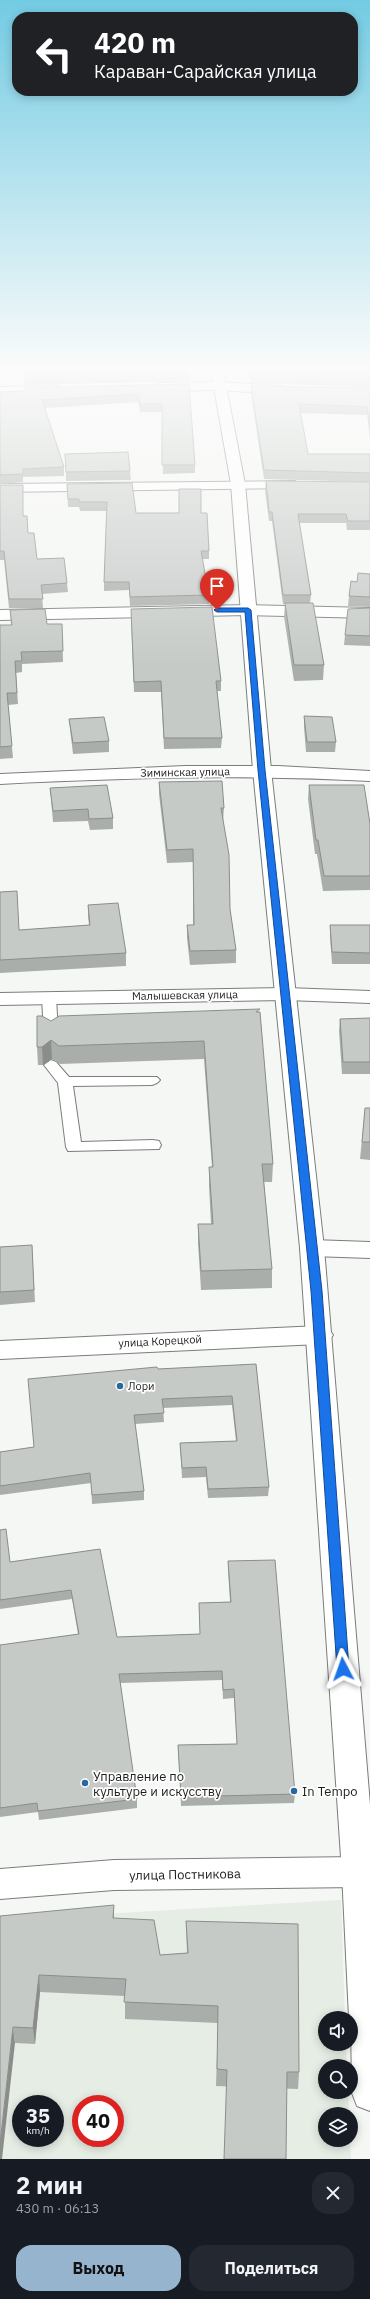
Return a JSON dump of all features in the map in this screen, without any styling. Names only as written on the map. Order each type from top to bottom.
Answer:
[{"type":"street","points":[[234,466],[238,484],[262,770],[320,1335],[352,1805],[364,1873],[370,2093]]},
{"type":"street","points":[[0,488],[238,484],[308,485]]},
{"type":"street","points":[[0,615],[248,610],[370,613]]},
{"type":"street","name":"Зиминская улица","points":[[0,779],[164,771],[262,770],[370,776]]},
{"type":"street","name":"Малышевская улица","points":[[0,999],[286,994],[370,997]]},
{"type":"street","points":[[312,1248],[370,1250]]},
{"type":"street","name":"улица Корецкой","points":[[0,1350],[320,1335]]},
{"type":"street","name":"улица Постникова","points":[[0,1884],[114,1875],[364,1873]]},
{"type":"lane","points":[[49,997],[51,1034]]},
{"type":"lane","points":[[51,1065],[65,1082],[74,1147],[153,1145]]},
{"type":"lane","points":[[65,1082],[152,1080]]},
{"type":"shaded area","points":[[341,1900],[345,2011],[318,2011],[318,2051],[346,2051],[347,2059],[318,2059],[318,2099],[348,2099],[349,2107],[318,2107],[318,2147],[350,2147],[351,2159],[0,2159],[0,1920]]},
{"type":"building","points":[[0,466],[64,466],[64,467],[23,469],[23,474],[0,475]]},
{"type":"building","points":[[66,466],[129,466],[130,471],[66,472]]},
{"type":"building","points":[[263,466],[370,466],[370,473],[264,470]]},
{"type":"building","points":[[266,481],[370,482],[370,521],[348,521],[346,514],[298,514],[311,595],[283,595],[272,512],[269,512]]},
{"type":"building","points":[[132,483],[136,513],[179,513],[179,489],[201,489],[201,513],[207,513],[209,551],[201,551],[209,595],[130,597],[129,582],[104,582],[107,502],[79,502],[79,499],[68,499],[67,484]]},
{"type":"building","points":[[0,485],[23,485],[23,516],[27,516],[28,533],[34,533],[37,559],[64,558],[67,583],[41,585],[43,599],[9,599],[4,551],[0,551]]},
{"type":"building","points":[[358,573],[370,574],[370,597],[349,596],[351,581],[357,582]]},
{"type":"building","points":[[285,603],[313,603],[324,665],[294,665]]},
{"type":"building","points":[[212,607],[221,681],[216,681],[222,738],[164,738],[161,681],[134,682],[131,609]]},
{"type":"building","points":[[370,608],[370,636],[345,635],[348,609]]},
{"type":"building","points":[[45,609],[47,624],[62,624],[63,651],[21,652],[22,661],[15,661],[17,693],[7,693],[12,746],[0,747],[0,625],[12,625],[10,610]]},
{"type":"building","points":[[304,716],[332,717],[336,742],[307,742]]},
{"type":"building","points":[[104,717],[109,741],[73,743],[69,719]]},
{"type":"building","points":[[222,781],[224,808],[221,808],[229,855],[230,909],[236,950],[190,951],[187,925],[194,925],[193,849],[167,850],[159,782]]},
{"type":"building","points":[[107,785],[113,818],[89,819],[88,809],[53,811],[50,788]]},
{"type":"building","points":[[309,785],[364,785],[370,824],[370,876],[324,876],[318,840],[316,840]]},
{"type":"building","points":[[17,891],[19,930],[90,925],[88,905],[118,903],[126,953],[0,960],[0,892]]},
{"type":"building","points":[[330,925],[370,925],[370,953],[332,952]]},
{"type":"building","points":[[260,1009],[256,1012],[260,1012],[273,1164],[262,1164],[272,1269],[201,1271],[198,1224],[213,1224],[209,1167],[213,1167],[204,1041],[59,1046],[51,1040],[42,1047],[37,1047],[37,1016],[42,1016],[51,1021],[59,1016]]},
{"type":"building","points":[[370,1018],[370,1062],[343,1062],[340,1019]]},
{"type":"building","points":[[365,1108],[370,1108],[370,1142],[362,1142]]},
{"type":"building","points":[[32,1245],[34,1290],[0,1292],[0,1247]]},
{"type":"building","points":[[256,1364],[269,1487],[208,1489],[206,1467],[182,1468],[180,1443],[237,1441],[232,1396],[162,1399],[164,1413],[134,1415],[144,1491],[92,1495],[90,1473],[0,1486],[0,1452],[34,1447],[28,1379],[157,1367],[158,1369]]},
{"type":"building","points":[[6,1529],[10,1562],[100,1549],[117,1637],[200,1634],[199,1603],[231,1602],[228,1561],[275,1560],[295,1794],[181,1797],[178,1745],[237,1744],[234,1689],[223,1690],[222,1671],[119,1674],[137,1799],[38,1811],[37,1803],[0,1808],[0,1645],[79,1634],[71,1590],[0,1600],[0,1530]]},
{"type":"building","points":[[114,1905],[113,1918],[154,1920],[160,1955],[188,1953],[186,1921],[298,1924],[299,2072],[287,2072],[286,2159],[224,2159],[227,2070],[217,2069],[218,2006],[124,2002],[126,1979],[39,1975],[33,2028],[13,2027],[0,2144],[0,1916]]},
{"type":"place","name":"Лори","points":[[120,1386]]},
{"type":"place","name":"Управление по культуре и искусству","points":[[85,1783]]},
{"type":"place","name":"In Tempo","points":[[294,1791]]},
{"type":"route","points":[[217,610],[248,610],[262,770],[320,1335],[343,1669]]}]
